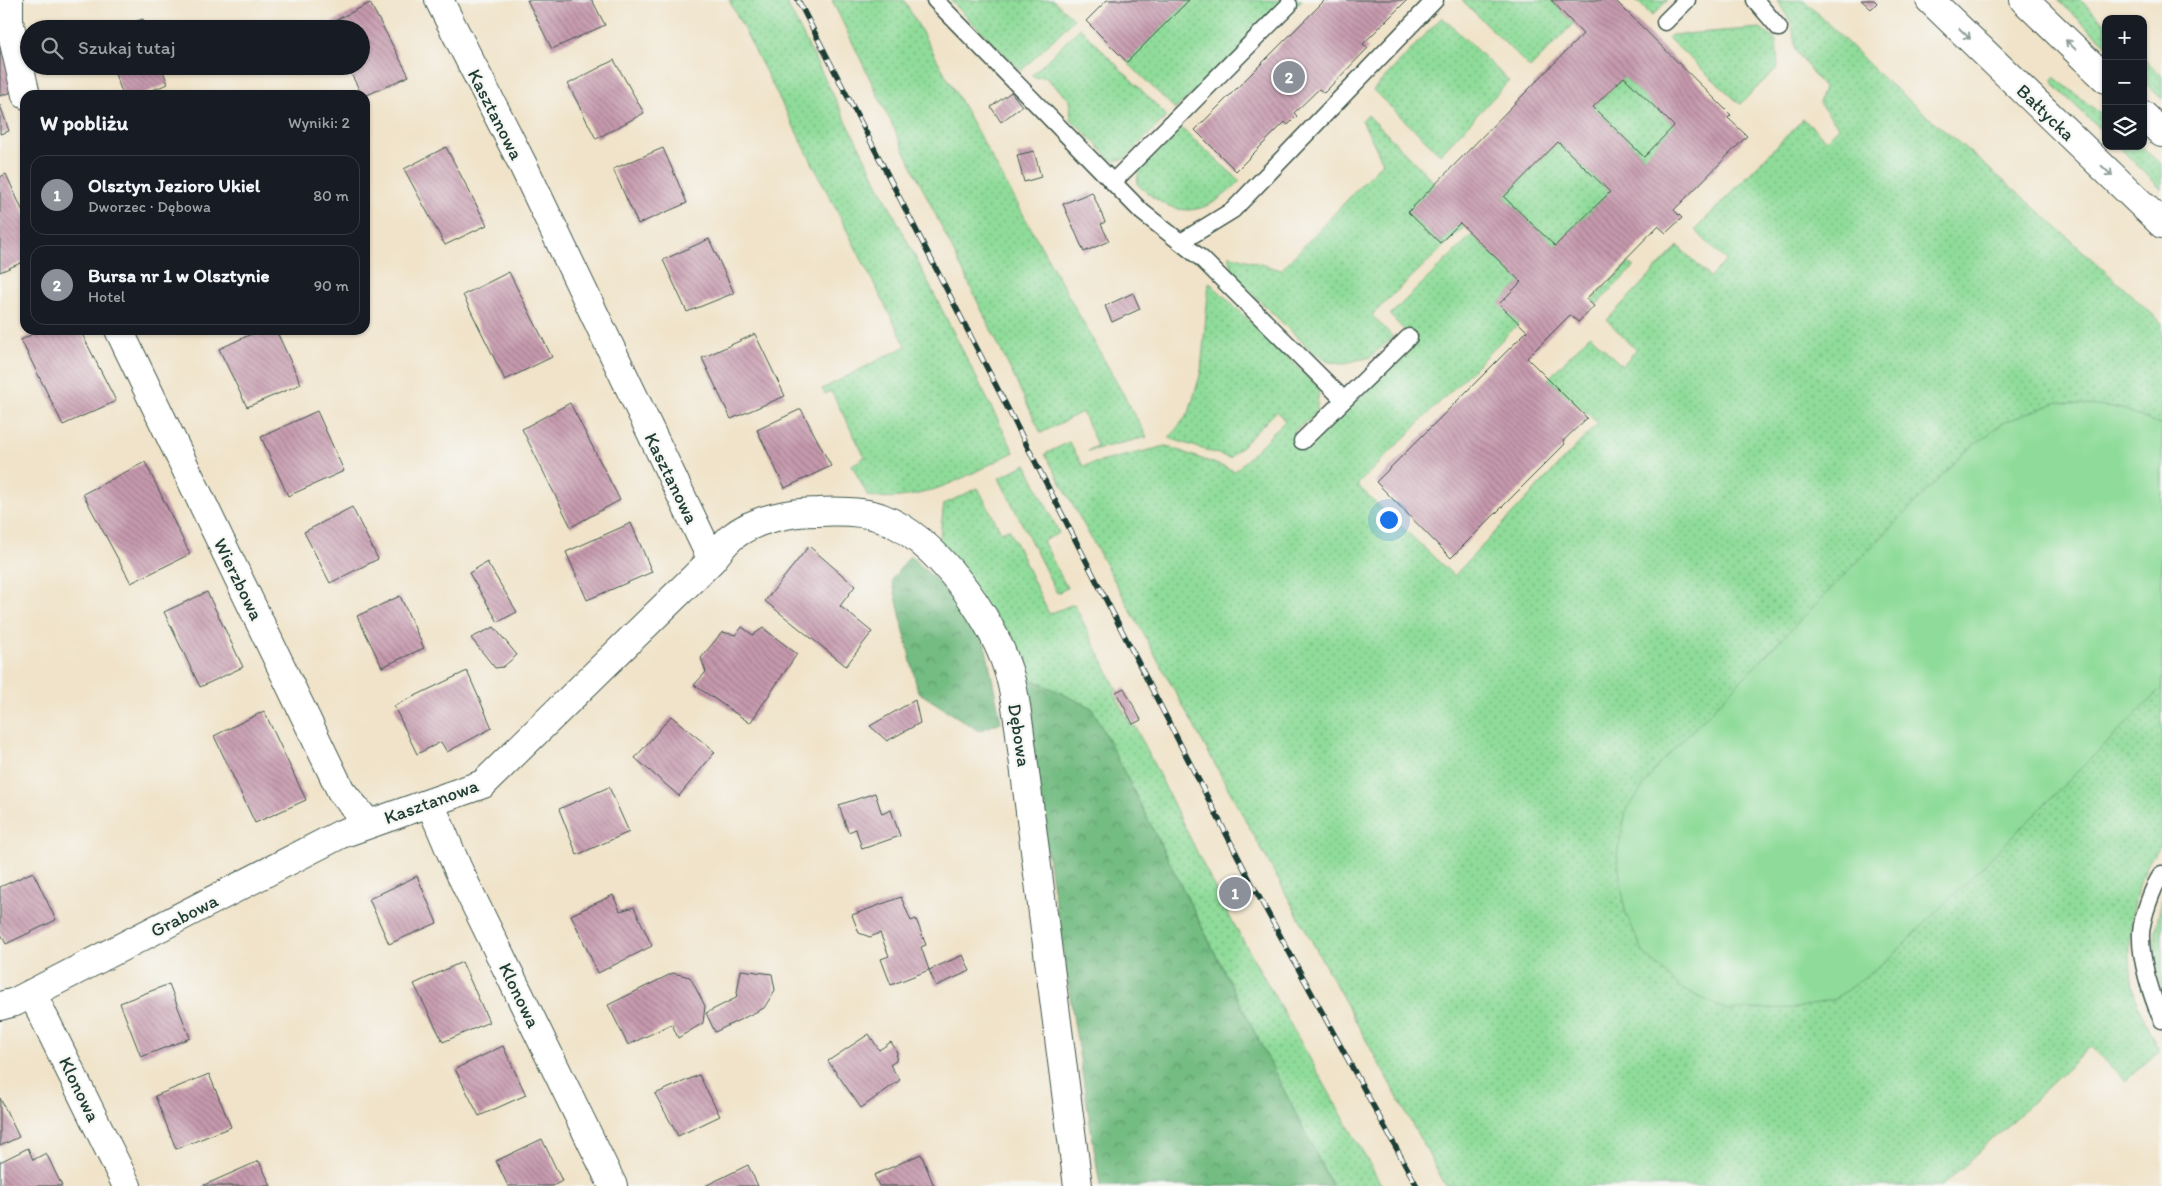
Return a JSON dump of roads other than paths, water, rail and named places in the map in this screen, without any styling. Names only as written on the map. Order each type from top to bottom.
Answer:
[{"type":"street","points":[[9,0],[10,21],[20,67]]},
{"type":"street","name":"Kasztanowa","points":[[368,823],[483,784],[712,560],[522,163],[439,0]]},
{"type":"street","name":"Bałtycka","points":[[1930,0],[2162,224]]},
{"type":"street","points":[[2024,0],[2102,75]]},
{"type":"street","points":[[22,75],[25,90]]},
{"type":"street","points":[[2147,119],[2162,133]]},
{"type":"street","name":"Wierzbowa","points":[[121,335],[341,791],[368,823]]},
{"type":"street","name":"Dębowa","points":[[712,560],[732,537],[758,524],[780,517],[808,512],[834,511],[882,518],[915,537],[931,552],[968,595],[988,627],[1008,670],[1019,726],[1078,1186]]},
{"type":"street","name":"Klonowa","points":[[430,803],[458,869],[613,1186]]},
{"type":"street","name":"Grabowa","points":[[0,1006],[32,993],[341,834],[368,823]]},
{"type":"street","name":"Klonowa","points":[[32,993],[127,1186]]},
{"type":"lane","points":[[935,0],[1142,212],[1202,259],[1344,400]]},
{"type":"lane","points":[[1181,242],[1233,210],[1434,0]]},
{"type":"lane","points":[[1665,22],[1687,0]]},
{"type":"lane","points":[[1755,0],[1779,28]]},
{"type":"lane","points":[[1113,182],[1289,5]]},
{"type":"lane","points":[[1302,440],[1409,337]]},
{"type":"lane","points":[[2162,874],[2155,884],[2141,932],[2150,993],[2162,1020]]},
{"type":"railway","points":[[798,0],[1252,884],[1417,1186]]},
{"type":"place","name":"Bursa nr 1 w Olsztynie","points":[[1289,77]]},
{"type":"place","name":"Olsztyn Jezioro Ukiel","points":[[1235,893]]}]
